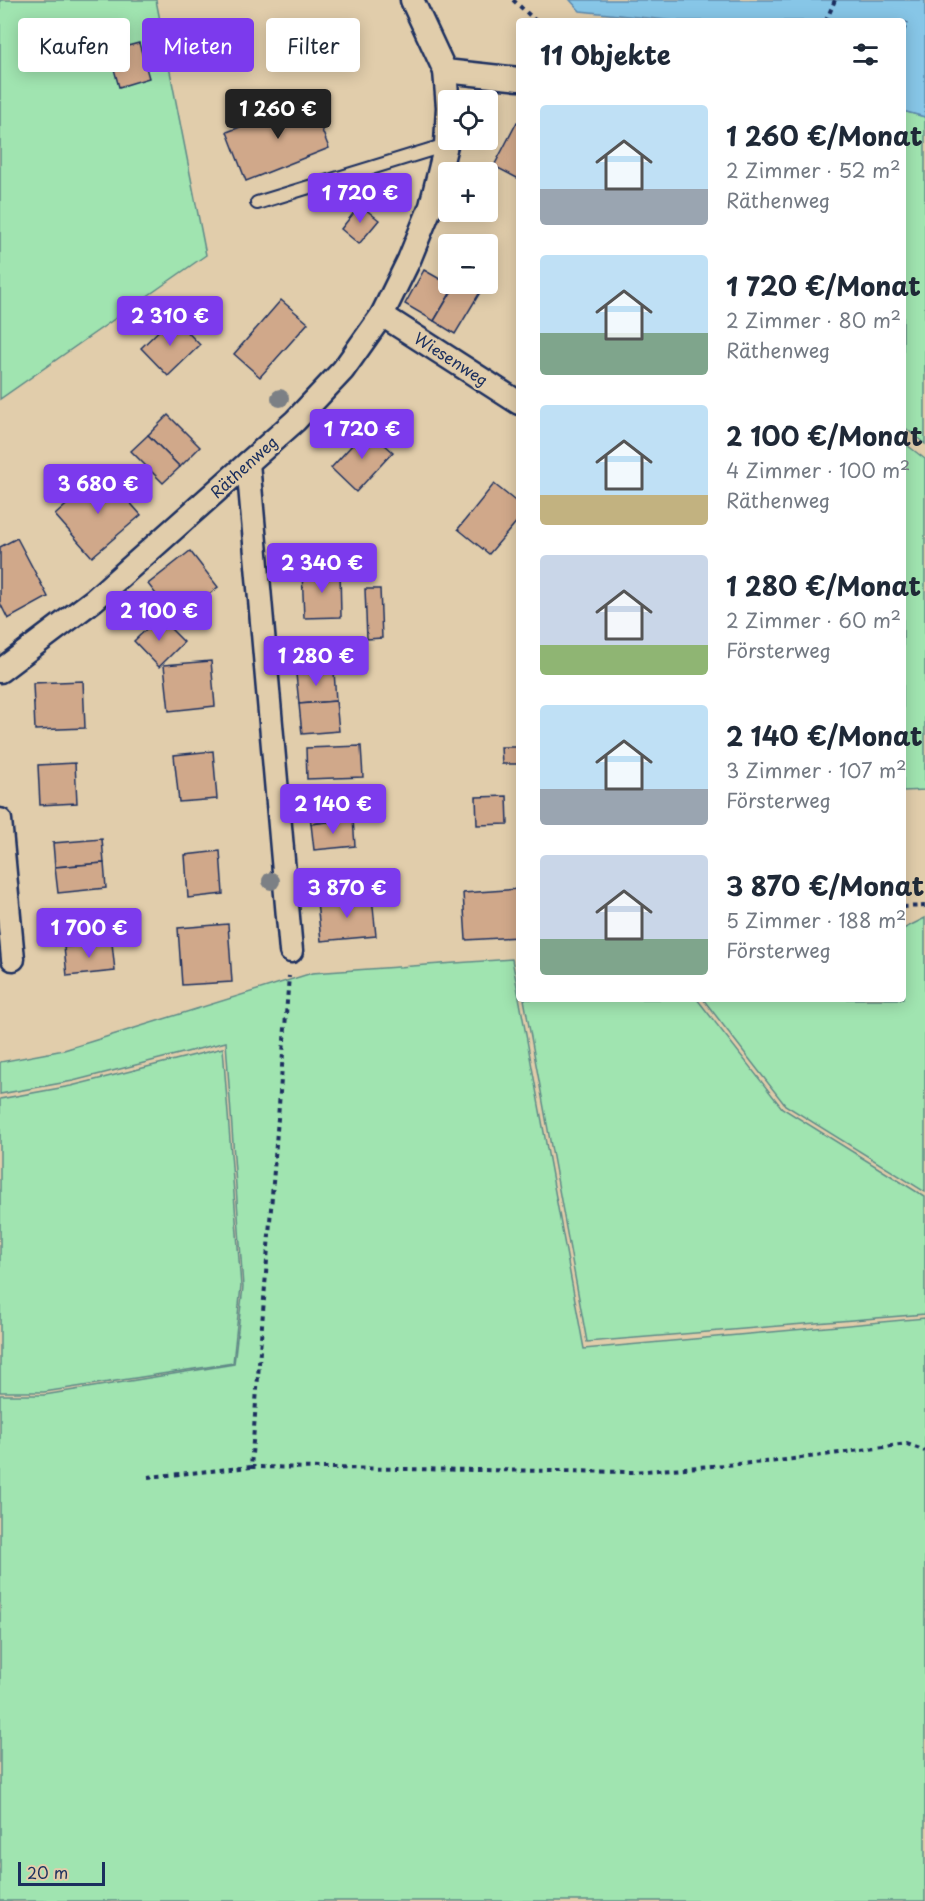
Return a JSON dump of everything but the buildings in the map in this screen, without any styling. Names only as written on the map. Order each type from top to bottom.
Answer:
[{"type":"street","points":[[412,0],[445,71],[516,80]]},
{"type":"street","name":"Räthenweg","points":[[445,71],[447,90]]},
{"type":"street","name":"Räthenweg","points":[[0,671],[94,600],[295,421],[343,370],[382,315],[409,260],[430,206],[445,150]]},
{"type":"street","name":"Wiesenweg","points":[[382,315],[516,401]]},
{"type":"street","points":[[248,463],[291,951]]},
{"type":"street","points":[[0,820],[13,958]]},
{"type":"lane","points":[[257,203],[438,147]]},
{"type":"path","points":[[513,0],[533,18]]},
{"type":"path","points":[[827,18],[835,0]]},
{"type":"path","points":[[906,907],[925,906]]},
{"type":"path","points":[[251,1467],[291,951]]},
{"type":"path","points":[[148,1477],[251,1467],[632,1472],[778,1461],[907,1444],[925,1451]]},
{"type":"green space","points":[[0,0],[156,0],[160,18],[142,18],[142,72],[170,72],[206,255],[0,399]]},
{"type":"green space","points":[[906,112],[925,117],[925,444],[906,428]]},
{"type":"green space","points":[[906,444],[925,459],[925,790],[906,791]]},
{"type":"green space","points":[[925,918],[925,1192],[785,1105],[705,1002],[906,1002],[906,928]]},
{"type":"green space","points":[[512,959],[516,981],[516,1002],[520,1002],[584,1349],[925,1318],[925,1901],[0,1901],[0,1395],[44,1395],[234,1364],[243,1287],[226,1042],[73,1081],[0,1094],[0,1062],[64,1050],[312,973]]},
{"type":"green space","points":[[525,1002],[699,1002],[782,1108],[925,1197],[925,1314],[587,1342]]},
{"type":"green space","points":[[223,1048],[241,1286],[233,1363],[44,1392],[0,1392],[0,1099],[71,1086]]},
{"type":"water","points":[[570,0],[925,0],[925,117],[906,112],[906,18],[647,18],[580,11]]}]
